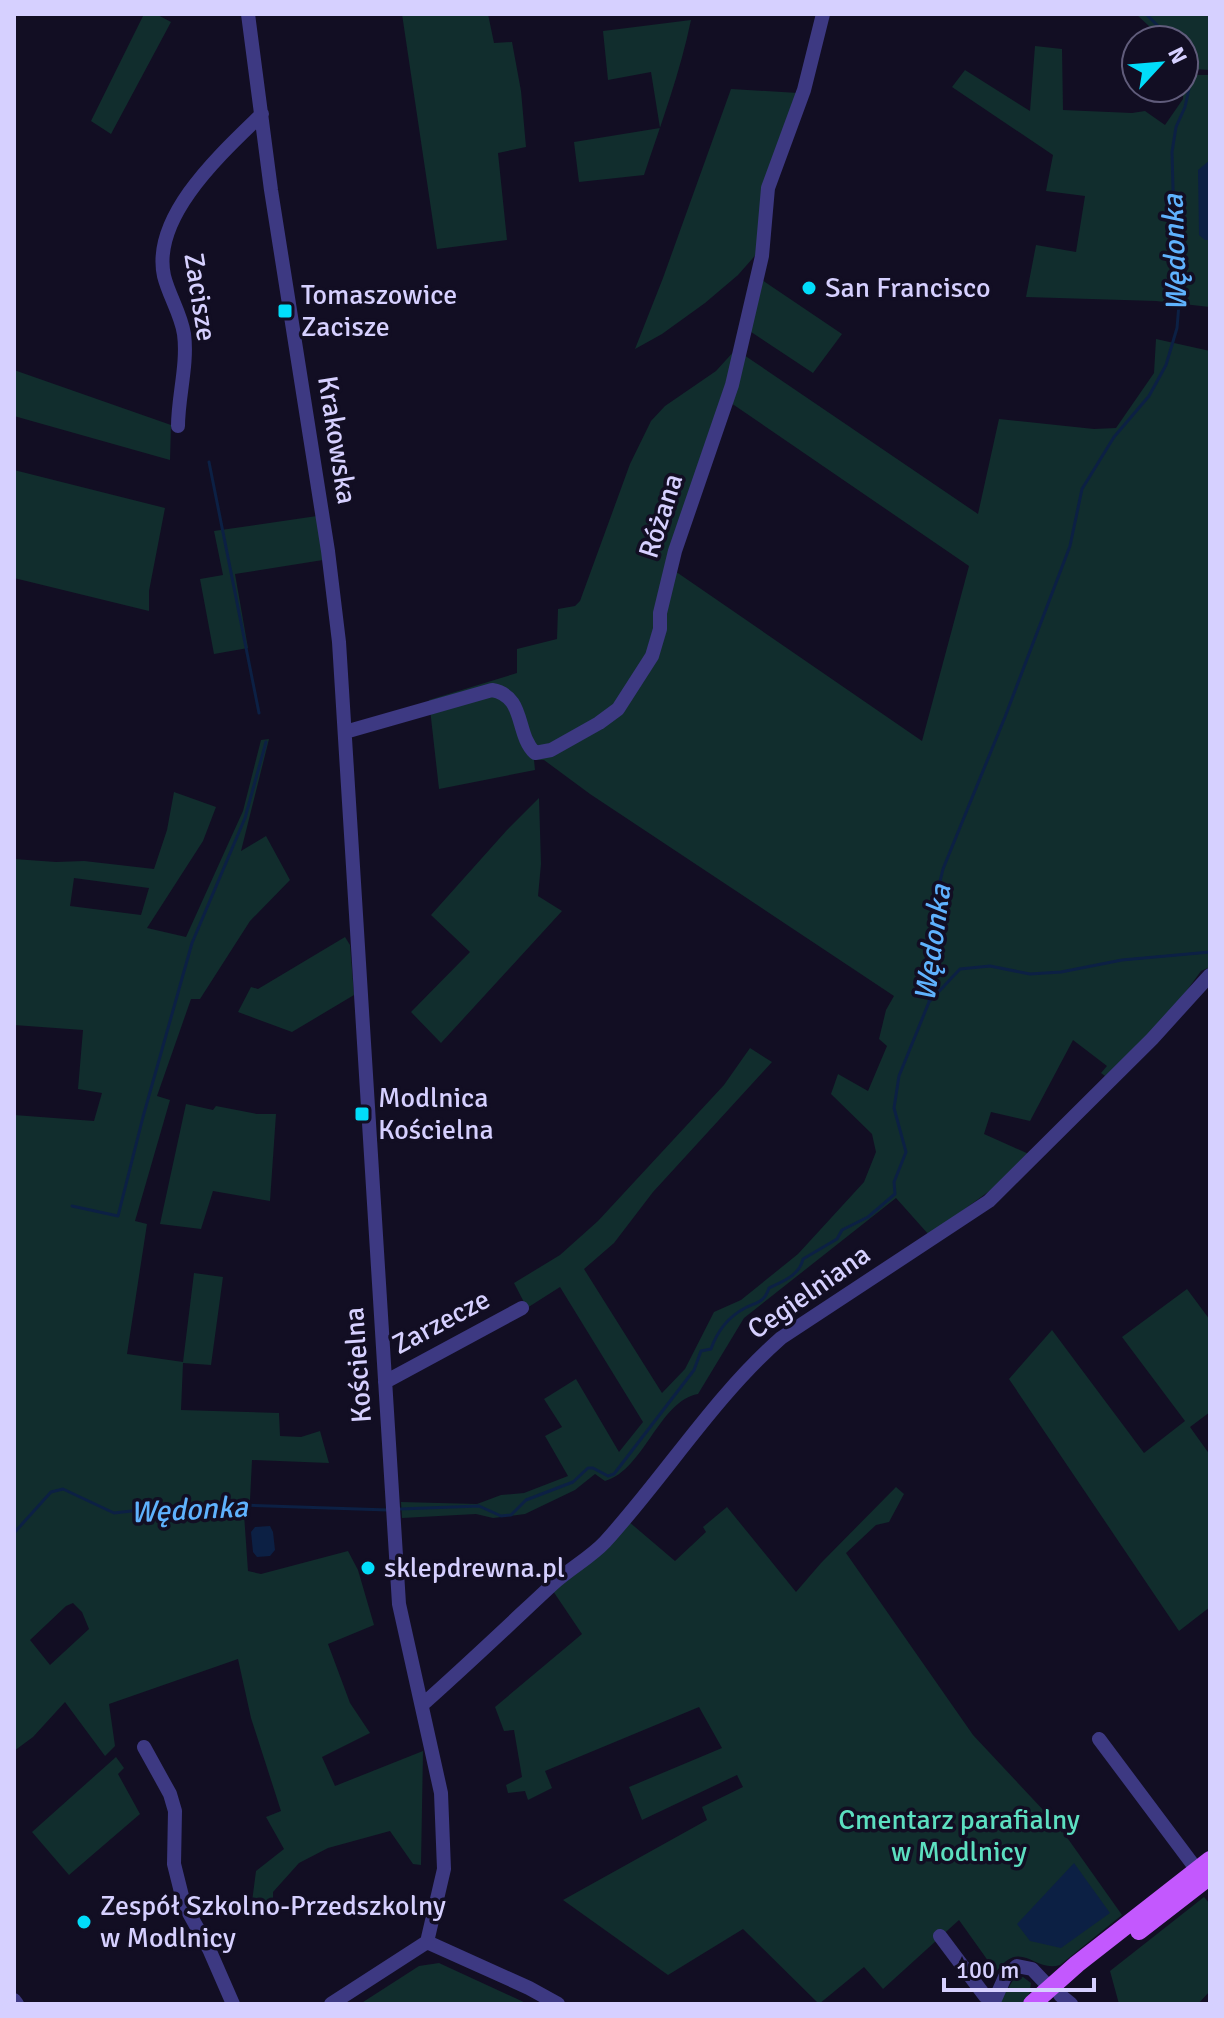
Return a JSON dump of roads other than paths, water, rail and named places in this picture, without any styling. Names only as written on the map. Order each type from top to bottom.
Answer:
[{"type":"main road","points":[[1032,2004],[1058,1998],[1206,1869]]},
{"type":"street","name":"Krakowska","points":[[248,14],[335,599],[348,779]]},
{"type":"street","name":"Różana","points":[[345,732],[492,690],[510,697],[518,709],[529,748],[535,753],[551,750],[599,723],[628,697],[652,656],[675,551],[726,406],[762,256],[768,188],[804,90],[823,14]]},
{"type":"street","name":"Zacisze","points":[[178,426],[185,336],[164,276],[163,257],[167,236],[200,177],[262,114]]},
{"type":"street","name":"Kościelna","points":[[348,779],[399,1604],[441,1793],[444,1869],[427,1942]]},
{"type":"street","name":"Cegielniana","points":[[422,1705],[555,1582],[603,1544],[660,1477],[710,1410],[758,1358],[781,1338],[989,1201],[1152,1039],[1210,975]]},
{"type":"street","name":"Zarzecze","points":[[385,1382],[522,1308]]},
{"type":"street","points":[[1099,1739],[1206,1869]]},
{"type":"street","points":[[144,1747],[170,1794],[175,1811],[174,1864],[184,1904],[209,1949],[233,2004]]},
{"type":"street","points":[[940,1936],[993,2003],[1008,1972],[1017,1966],[1032,1969],[1058,1998]]},
{"type":"street","points":[[331,2004],[427,1942],[558,2004]]},
{"type":"water","points":[[1210,160],[1210,240],[1205,240],[1199,235],[1198,170]]},
{"type":"water","points":[[270,1526],[275,1550],[270,1556],[257,1557],[253,1552],[251,1532],[255,1527]]},
{"type":"water","points":[[1074,1863],[1110,1913],[1061,1948],[1030,1941],[1017,1924]]},
{"type":"waterway","name":"Wędonka","points":[[1146,14],[1156,24]]},
{"type":"waterway","name":"Wędonka","points":[[400,1509],[479,1506],[501,1516],[511,1515],[526,1500],[573,1482],[588,1468],[608,1476],[614,1474],[694,1370],[701,1351],[711,1349],[728,1320],[762,1299],[769,1288],[794,1274],[803,1259],[837,1239],[842,1230],[868,1217],[895,1194],[894,1182],[906,1152],[894,1108],[899,1076],[929,1002],[931,919],[943,869],[1070,546],[1082,489],[1114,437],[1149,396],[1166,365],[1177,328],[1180,292],[1172,152],[1176,127],[1186,104]]},
{"type":"waterway","points":[[209,462],[259,713]]},
{"type":"waterway","points":[[72,1206],[118,1216],[192,943],[245,818],[266,742]]},
{"type":"waterway","points":[[929,1002],[960,969],[990,966],[1030,974],[1061,972],[1122,960],[1210,952]]},
{"type":"waterway","name":"Wędonka","points":[[14,1533],[51,1492],[63,1489],[114,1513],[239,1505],[388,1510]]},
{"type":"place","name":"San Francisco","points":[[809,288]]},
{"type":"place","name":"Tomaszowice Zacisze","points":[[285,311]]},
{"type":"place","name":"Modlnica Kościelna","points":[[362,1114]]},
{"type":"place","name":"sklepdrewna.pl","points":[[368,1568]]},
{"type":"place","name":"Zespół Szkolno-Przedszkolny w Modlnicy","points":[[84,1922]]},
{"type":"park label","name":"Cmentarz parafialny w Modlnicy","points":[[959,1836]]}]
